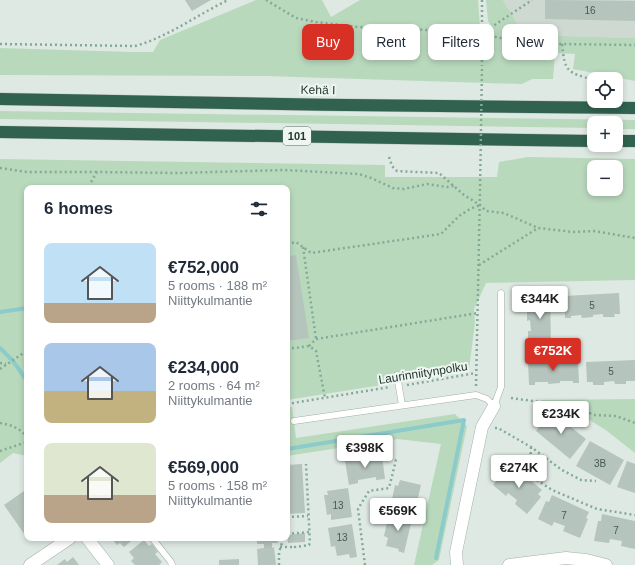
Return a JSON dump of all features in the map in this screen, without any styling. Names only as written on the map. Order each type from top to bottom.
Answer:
[{"type":"highway","name":"Kehä I","points":[[0,99],[239,104],[635,108]]},
{"type":"highway","name":"101","points":[[0,132],[587,141]]},
{"type":"highway","points":[[623,141],[635,141]]},
{"type":"street","points":[[457,565],[456,552],[482,427],[494,406]]},
{"type":"street","points":[[30,565],[66,541]]},
{"type":"street","points":[[89,541],[108,565]]},
{"type":"street","points":[[509,565],[566,558],[586,560],[606,565]]},
{"type":"lane","points":[[294,421],[476,394],[487,399],[494,406],[501,387],[501,293]]},
{"type":"lane","points":[[397,375],[402,405]]},
{"type":"lane","points":[[154,541],[172,565]]},
{"type":"path","points":[[0,44],[135,46],[162,37],[202,13],[228,0]]},
{"type":"path","points":[[266,0],[296,18],[316,22],[428,30]]},
{"type":"path","name":"Laurinniitynpolku","points":[[482,0],[483,24]]},
{"type":"path","points":[[494,26],[532,0]]},
{"type":"path","points":[[494,37],[511,40],[562,44],[635,45]]},
{"type":"path","points":[[562,44],[564,59],[568,70],[572,73],[587,78]]},
{"type":"path","name":"Laurinniitynpolku","points":[[290,404],[476,373],[482,60]]},
{"type":"path","points":[[389,157],[392,166],[397,171],[439,173],[464,195],[480,205],[486,211],[504,214],[538,228],[573,232],[594,231],[635,238]]},
{"type":"path","points":[[0,168],[27,172],[177,173],[284,170],[358,174],[393,188],[404,189],[427,184],[447,187],[454,186]]},
{"type":"path","points":[[91,182],[97,172]]},
{"type":"path","points":[[290,243],[296,242],[311,253],[441,234],[459,216],[480,205]]},
{"type":"path","points":[[479,265],[538,228]]},
{"type":"path","points":[[302,247],[316,339]]},
{"type":"path","points":[[290,349],[309,346],[316,339],[478,313]]},
{"type":"path","points":[[309,346],[316,351],[325,398]]},
{"type":"path","points":[[0,369],[24,353]]},
{"type":"path","points":[[0,363],[6,364]]},
{"type":"path","points":[[476,373],[476,394]]},
{"type":"path","points":[[511,398],[569,406],[595,415],[616,416],[635,422]]},
{"type":"path","points":[[0,423],[12,425],[24,432]]},
{"type":"path","points":[[482,427],[498,428],[531,447],[562,470],[581,480],[596,481]]},
{"type":"path","points":[[0,449],[24,443]]},
{"type":"path","points":[[531,447],[530,467],[534,478],[552,490],[597,509],[635,515]]},
{"type":"path","points":[[365,565],[358,509],[369,491],[389,488],[396,460],[399,459]]},
{"type":"path","points":[[280,547],[295,548],[309,545],[306,464]]},
{"type":"path","points":[[290,517],[309,516]]},
{"type":"path","points":[[290,534],[309,532]]},
{"type":"path","points":[[279,565],[278,552],[282,541]]},
{"type":"shaded area","points":[[503,0],[635,0],[635,38],[558,36],[558,24],[517,24]]},
{"type":"green space","points":[[256,0],[322,0],[331,17],[360,0],[478,0],[480,24],[428,24],[428,60],[494,60],[494,24],[490,24],[488,21],[486,0],[503,0],[517,24],[502,24],[502,60],[554,60],[553,79],[532,79],[522,84],[265,76],[0,75],[0,48],[153,52],[160,40]]},
{"type":"green space","points":[[558,36],[635,38],[635,81],[623,79],[623,72],[588,72],[573,69],[575,54],[558,53]]},
{"type":"green space","points":[[0,111],[587,119],[587,128],[0,119]]},
{"type":"green space","points":[[623,120],[635,120],[635,129],[623,129]]},
{"type":"green space","points":[[528,157],[635,159],[635,280],[486,283],[474,309],[475,323],[469,369],[464,372],[290,400],[290,185],[24,185],[24,455],[13,453],[0,463],[0,159],[385,165],[385,177],[497,177],[499,162]]},
{"type":"green space","points":[[635,399],[635,453],[607,431],[571,408],[539,406],[542,400]]},
{"type":"green space","points":[[290,407],[292,407],[296,438],[455,414],[467,426],[439,560],[432,565],[414,565],[441,444],[397,439],[290,456]]},
{"type":"building","points":[[185,0],[211,0],[192,11]]},
{"type":"building","points":[[545,0],[635,1],[635,21],[545,19]]},
{"type":"building","points":[[296,255],[309,338],[290,341],[290,256]]},
{"type":"building","points":[[550,292],[551,347],[531,348],[531,342],[528,342],[528,331],[531,331],[530,320],[527,321],[527,309],[530,309],[527,293]]},
{"type":"building","points":[[619,293],[620,314],[614,314],[615,317],[603,317],[603,314],[593,315],[593,317],[582,318],[581,315],[565,318],[564,296]]},
{"type":"building","points":[[578,360],[579,383],[573,383],[573,381],[560,381],[560,383],[548,384],[548,382],[535,382],[535,385],[529,385],[528,362]]},
{"type":"building","points":[[635,360],[635,381],[626,381],[626,384],[615,384],[614,381],[604,382],[604,385],[593,385],[593,382],[587,382],[586,362]]},
{"type":"building","points":[[552,412],[586,439],[570,459],[536,431]]},
{"type":"building","points":[[590,441],[624,460],[610,485],[576,466]]},
{"type":"building","points":[[382,455],[385,479],[376,480],[376,477],[358,480],[358,483],[349,485],[345,461]]},
{"type":"building","points":[[627,461],[635,464],[635,493],[617,487]]},
{"type":"building","points":[[302,464],[305,513],[290,514],[290,465]]},
{"type":"building","points":[[514,466],[542,490],[538,494],[541,497],[527,514],[515,504],[517,500],[508,493],[506,496],[493,485],[507,468],[510,471]]},
{"type":"building","points":[[400,480],[421,485],[414,515],[392,510],[394,504],[391,504],[395,485],[398,486]]},
{"type":"building","points":[[348,488],[352,517],[331,520],[331,514],[327,515],[324,495],[328,495],[327,491]]},
{"type":"building","points":[[24,491],[24,534],[4,505]]},
{"type":"building","points":[[552,495],[589,512],[586,518],[588,519],[580,538],[563,531],[565,526],[554,522],[552,526],[538,519],[546,501],[549,502]]},
{"type":"building","points":[[389,514],[412,519],[404,553],[398,551],[399,549],[386,546],[388,538],[384,536]]},
{"type":"building","points":[[602,514],[635,521],[635,549],[621,546],[622,541],[610,539],[609,543],[594,541],[598,521],[601,521]]},
{"type":"building","points":[[352,524],[357,557],[350,558],[349,554],[337,556],[335,546],[331,547],[328,528]]},
{"type":"building","points":[[305,533],[305,542],[288,543],[288,541],[290,541],[290,535]]},
{"type":"building","points":[[114,541],[131,541],[124,547],[120,543],[117,545]]},
{"type":"building","points":[[145,541],[149,546],[152,544],[158,552],[155,554],[162,562],[159,565],[135,565],[131,561],[134,558],[129,552]]},
{"type":"building","points":[[257,541],[278,541],[278,543],[272,543],[272,548],[274,547],[276,565],[258,565],[257,549],[264,548],[264,544],[257,544]]},
{"type":"building","points":[[73,557],[79,565],[57,565],[65,559],[67,562]]},
{"type":"building","points":[[239,559],[239,565],[219,565],[219,560]]},
{"type":"waterway","points":[[0,312],[24,308]]},
{"type":"waterway","points":[[0,348],[13,361],[24,377]]},
{"type":"waterway","points":[[290,449],[464,420],[436,558]]}]
